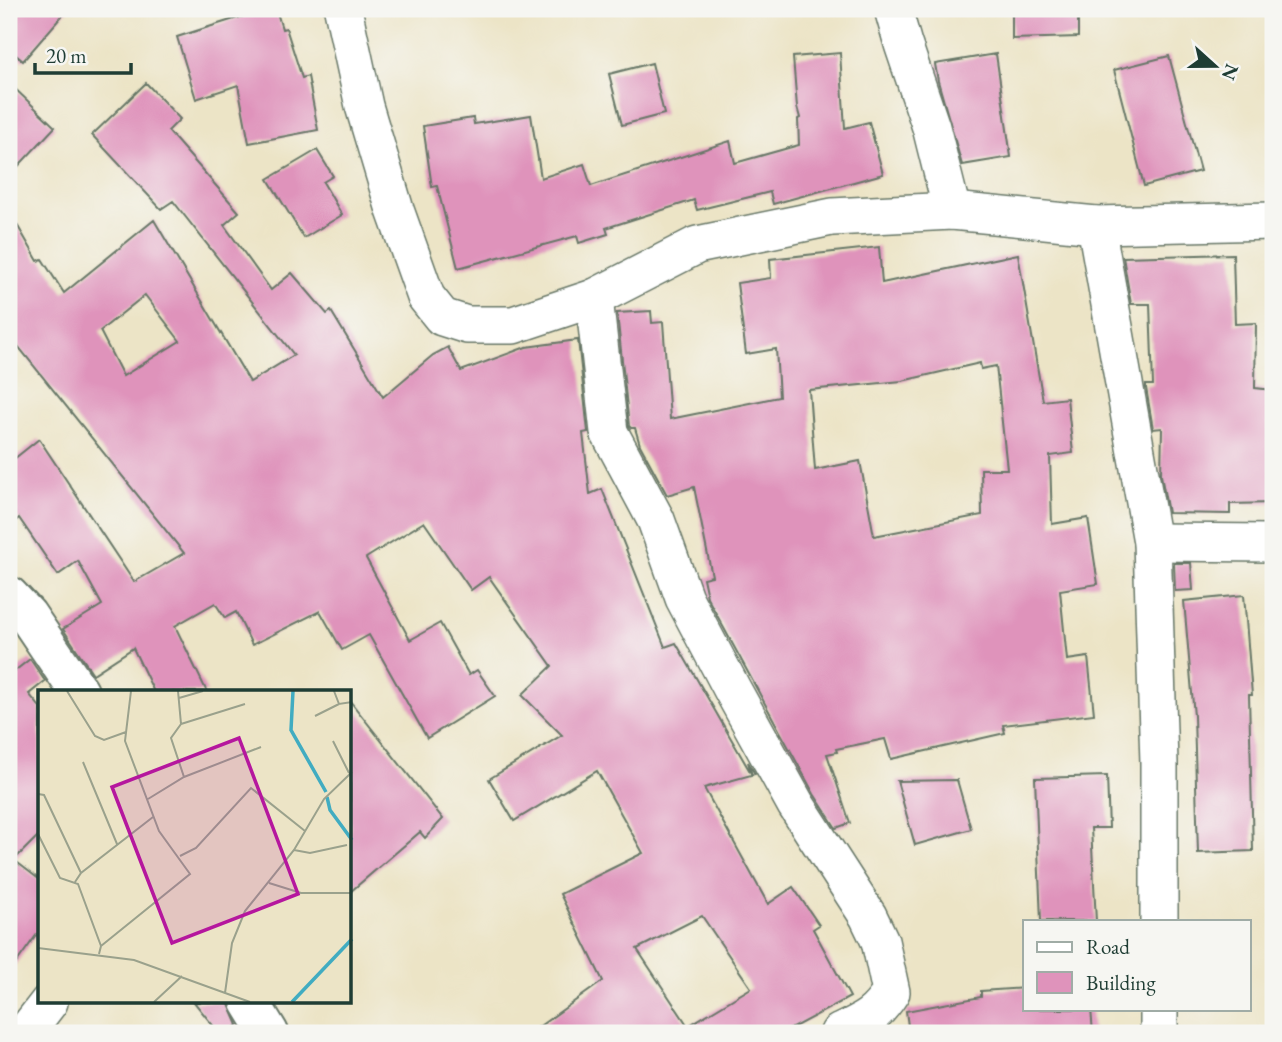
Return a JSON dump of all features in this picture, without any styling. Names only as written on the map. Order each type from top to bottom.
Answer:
[{"type":"street","points":[[343,9],[364,106],[426,297],[442,317],[467,326],[513,325],[594,298],[697,245],[832,217],[952,211],[1096,225],[1273,221]]},
{"type":"street","points":[[893,9],[931,127],[952,211]]},
{"type":"street","points":[[1096,225],[1152,542],[1159,763],[1160,920]]},
{"type":"street","points":[[594,298],[609,432],[656,520],[684,598],[732,690],[796,805],[868,916],[880,941],[891,992],[880,1009],[870,1018],[839,1033]]},
{"type":"street","points":[[1152,542],[1273,543]]},
{"type":"street","points":[[9,596],[27,615],[78,690]]},
{"type":"street","points":[[25,1033],[47,1004]]},
{"type":"street","points":[[251,1004],[269,1033]]},
{"type":"street","points":[[1159,1010],[1159,1033]]},
{"type":"building","points":[[9,9],[68,9],[23,61],[9,49]]},
{"type":"building","points":[[266,9],[276,9],[282,29],[286,28],[302,78],[308,76],[318,130],[249,143],[238,85],[196,99],[177,37]]},
{"type":"building","points":[[1012,9],[1078,9],[1078,37],[1012,39]]},
{"type":"building","points":[[840,53],[845,128],[869,122],[883,174],[773,204],[770,192],[697,210],[694,200],[606,228],[608,234],[579,243],[577,236],[458,268],[437,186],[432,187],[423,126],[473,118],[474,124],[531,115],[541,178],[584,164],[591,186],[730,141],[735,163],[799,145],[800,118],[793,57]]},
{"type":"building","points":[[996,54],[1011,157],[962,165],[935,64]]},
{"type":"building","points":[[1169,56],[1200,171],[1144,186],[1114,70]]},
{"type":"building","points":[[652,63],[664,114],[622,125],[609,74]]},
{"type":"building","points":[[9,83],[55,127],[9,176]]},
{"type":"building","points":[[146,83],[180,119],[168,131],[239,212],[224,225],[271,290],[292,273],[327,314],[331,311],[383,397],[433,355],[448,347],[461,371],[526,347],[578,340],[588,432],[583,433],[590,494],[602,489],[665,647],[676,643],[752,775],[704,788],[768,904],[793,887],[819,925],[813,929],[850,997],[783,1033],[530,1033],[603,981],[560,894],[643,853],[597,771],[514,821],[489,779],[562,735],[522,695],[552,666],[489,577],[471,590],[424,522],[366,558],[410,640],[440,623],[469,675],[477,670],[495,696],[427,738],[369,635],[342,650],[320,611],[252,645],[236,612],[225,618],[215,603],[175,626],[206,690],[153,690],[133,648],[93,674],[63,629],[102,605],[78,561],[58,575],[19,518],[9,526],[9,463],[39,439],[134,582],[184,553],[9,335],[9,211],[38,261],[42,259],[64,293],[154,220],[250,382],[294,355],[173,201],[161,209],[92,135]],"holes":[[[145,295],[180,341],[123,376],[100,331]],[[702,916],[751,988],[688,1026],[637,949]]]},
{"type":"building","points":[[317,150],[333,176],[323,182],[342,215],[304,238],[268,179]]},
{"type":"building","points":[[879,247],[882,283],[1018,254],[1043,401],[1067,398],[1073,453],[1050,456],[1052,524],[1088,518],[1098,584],[1060,590],[1067,660],[1088,657],[1094,714],[1003,725],[1005,733],[891,759],[885,739],[836,749],[837,752],[827,754],[850,823],[836,828],[814,794],[707,597],[703,578],[712,576],[694,487],[667,495],[640,445],[635,428],[629,426],[617,313],[651,311],[652,323],[663,322],[670,419],[779,397],[776,349],[746,354],[737,283],[771,278],[770,259]],"holes":[[[980,363],[981,369],[996,366],[1007,469],[981,469],[982,515],[874,536],[860,461],[815,470],[809,390],[902,381]]]},
{"type":"building","points":[[1233,254],[1235,324],[1256,323],[1255,388],[1273,390],[1273,503],[1230,504],[1230,514],[1168,513],[1161,475],[1162,428],[1153,429],[1146,388],[1146,385],[1153,385],[1150,304],[1131,304],[1123,257]]},
{"type":"building","points":[[1174,563],[1191,563],[1193,590],[1175,591]]},
{"type":"building","points":[[1244,595],[1252,695],[1249,695],[1253,851],[1198,853],[1194,716],[1184,601]]},
{"type":"building","points":[[30,659],[45,681],[29,694],[38,705],[38,836],[14,860],[38,878],[38,933],[9,973],[9,669],[12,673]]},
{"type":"building","points":[[352,704],[443,819],[425,838],[420,832],[352,890]]},
{"type":"building","points":[[1107,776],[1109,828],[1091,828],[1096,920],[1041,920],[1035,778]]},
{"type":"building","points":[[957,780],[971,829],[915,845],[897,781]]},
{"type":"building","points":[[1023,988],[1023,1010],[1091,1010],[1093,1033],[909,1033],[906,1011],[981,997],[981,991]]},
{"type":"building","points":[[196,1004],[229,1004],[238,1025],[226,1033],[219,1033]]}]
